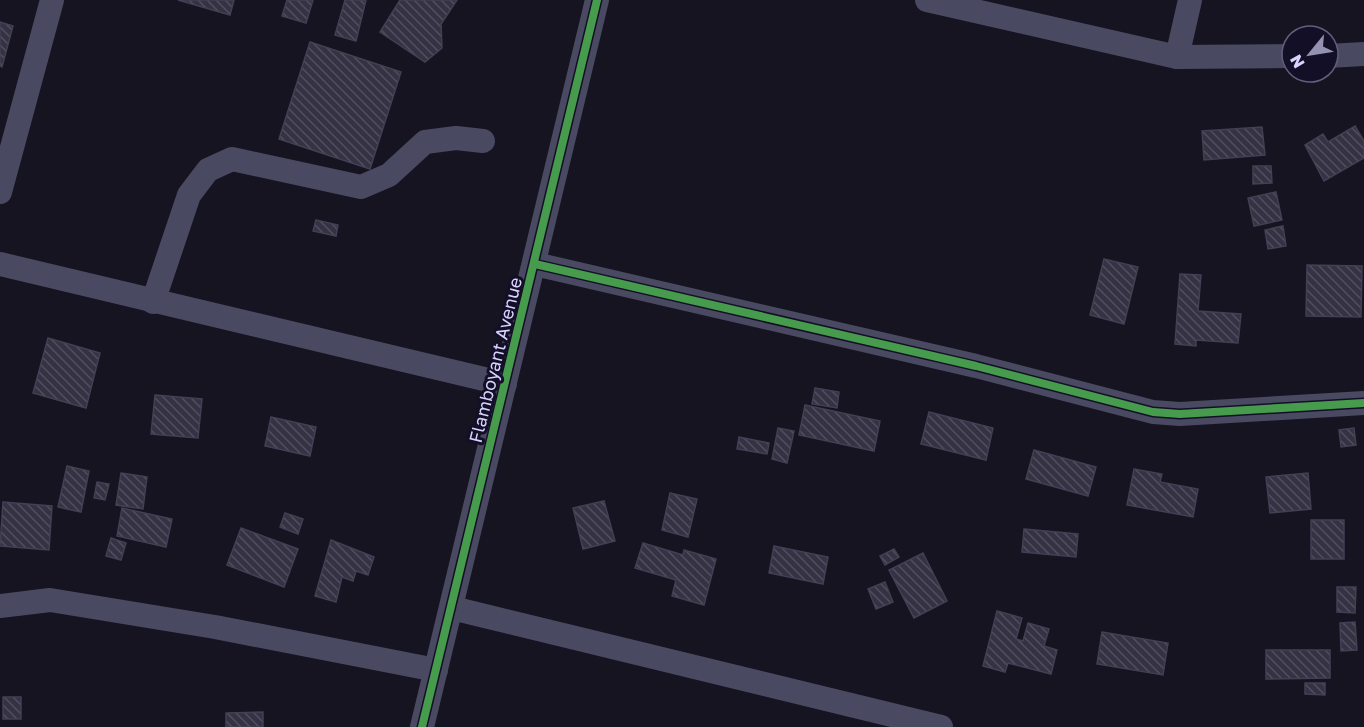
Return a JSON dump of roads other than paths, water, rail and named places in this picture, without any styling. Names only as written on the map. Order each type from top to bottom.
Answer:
[{"type":"street","points":[[0,192],[52,0]]},
{"type":"street","name":"Flamboyant Avenue","points":[[422,727],[597,0]]},
{"type":"street","points":[[927,0],[1177,57],[1280,56]]},
{"type":"street","points":[[1177,57],[1190,0]]},
{"type":"street","points":[[1340,55],[1364,54]]},
{"type":"street","points":[[153,302],[189,195],[208,170],[232,159],[361,187],[389,175],[425,142],[456,138],[483,141]]},
{"type":"street","points":[[0,264],[506,384]]},
{"type":"street","points":[[535,264],[976,366],[1153,412],[1180,414],[1364,403]]},
{"type":"street","points":[[0,606],[50,600],[215,627],[436,669]]},
{"type":"street","points":[[452,608],[941,727]]}]
